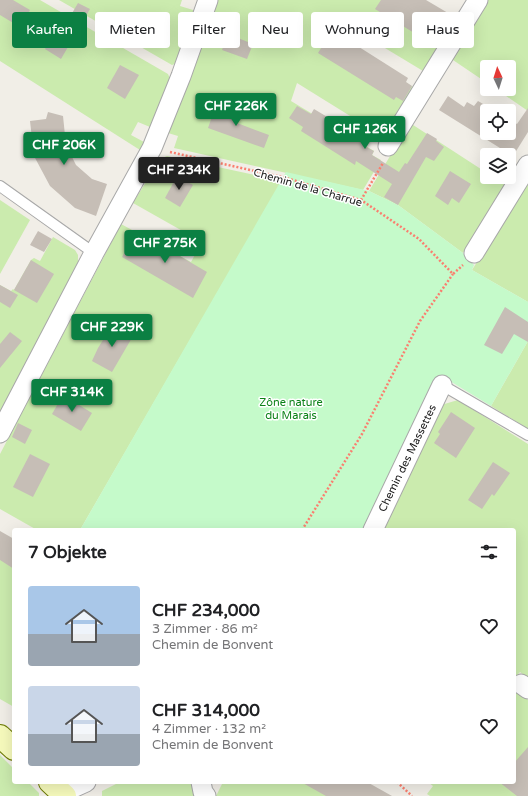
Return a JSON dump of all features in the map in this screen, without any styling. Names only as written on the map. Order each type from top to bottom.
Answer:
[{"type":"street","points":[[0,433],[94,253],[152,148],[181,76],[208,0]]},
{"type":"street","points":[[388,146],[478,0]]},
{"type":"street","points":[[474,253],[528,165]]},
{"type":"street","name":"Chemin des Massettes","points":[[374,528],[442,386]]},
{"type":"street","points":[[0,736],[12,747]]},
{"type":"street","points":[[59,792],[81,784]]},
{"type":"street","points":[[202,784],[206,796]]},
{"type":"lane","points":[[0,186],[94,253]]},
{"type":"lane","points":[[442,386],[528,436]]},
{"type":"path","points":[[361,200],[389,153],[388,146]]},
{"type":"path","name":"Chemin de la Charrue","points":[[152,148],[286,178],[361,200],[419,239],[453,274]]},
{"type":"path","points":[[303,528],[362,434],[420,321],[453,274],[465,264],[474,253]]},
{"type":"path","points":[[399,784],[412,796]]},
{"type":"green space","points":[[0,0],[40,0],[61,12],[12,12],[12,48],[87,48],[87,27],[95,32],[95,48],[123,48],[168,74],[171,81],[150,127],[138,122],[131,135],[144,142],[140,150],[0,61]]},
{"type":"green space","points":[[59,0],[182,0],[180,6],[193,10],[194,12],[178,12],[178,48],[185,48],[180,62],[172,65],[142,48],[170,48],[170,12],[95,12],[95,21],[87,16],[87,12],[80,12]]},
{"type":"green space","points":[[212,0],[416,0],[436,12],[412,12],[412,48],[437,48],[423,71],[385,48],[404,48],[404,12],[311,12],[311,48],[355,48],[354,50],[413,87],[384,137],[297,83],[291,101],[374,151],[372,155],[381,160],[363,190],[174,148],[178,136],[168,133],[196,48],[240,48],[240,12],[208,12]]},
{"type":"green space","points":[[486,0],[528,0],[528,111],[506,96],[516,96],[516,60],[480,60],[480,78],[450,58],[456,48],[474,48],[474,19]]},
{"type":"green space","points":[[410,123],[480,168],[480,184],[506,185],[463,253],[398,205],[369,191]]},
{"type":"green space","points":[[167,156],[282,181],[81,528],[33,528],[0,509],[0,454],[121,224],[191,262],[202,242],[133,203],[160,159]]},
{"type":"green space","name":"Zône nature du Marais","points":[[286,172],[369,191],[398,205],[463,253],[474,265],[472,270],[528,302],[528,341],[491,406],[440,375],[369,528],[81,528]]},
{"type":"green space","points":[[528,180],[528,302],[472,270]]},
{"type":"green space","points":[[0,200],[30,220],[0,274]]},
{"type":"green space","points":[[53,237],[75,250],[78,255],[78,262],[0,419],[0,285],[11,291],[13,289],[14,290],[31,260],[34,258],[40,261]]},
{"type":"green space","points":[[528,341],[528,429],[491,406]]},
{"type":"green space","points":[[458,400],[528,444],[528,678],[520,672],[516,677],[516,528],[384,528],[441,405]]},
{"type":"green space","points":[[0,555],[12,559],[12,706],[0,699]]},
{"type":"green space","points":[[516,691],[528,700],[528,796],[430,796],[427,794],[433,786],[430,784],[516,784]]},
{"type":"green space","points":[[0,755],[12,767],[12,784],[30,784],[39,793],[39,796],[0,796]]},
{"type":"green space","points":[[116,784],[191,784],[195,796],[102,796],[102,791]]},
{"type":"green space","points":[[222,784],[350,784],[347,796],[216,796]]},
{"type":"building","points":[[0,0],[13,0],[30,10],[29,12],[12,12],[12,22],[0,15]]},
{"type":"building","points":[[381,0],[426,0],[446,12],[412,12],[412,32],[404,27],[404,12],[380,12],[375,9]]},
{"type":"building","points":[[78,3],[90,9],[87,14],[87,12],[73,12]]},
{"type":"building","points":[[240,39],[248,42],[248,48],[251,48],[247,59],[222,50],[223,48],[240,48]]},
{"type":"building","points":[[46,48],[67,48],[61,59]]},
{"type":"building","points":[[321,48],[361,48],[408,78],[406,82],[412,86],[403,101],[396,97],[394,100],[318,53]]},
{"type":"building","points":[[120,65],[139,75],[125,99],[107,88]]},
{"type":"building","points":[[448,96],[464,107],[467,102],[474,106],[478,101],[483,104],[480,104],[480,135],[439,110]]},
{"type":"building","points":[[216,105],[240,114],[237,123],[269,135],[264,148],[208,128]]},
{"type":"building","points":[[297,106],[311,114],[314,109],[369,142],[366,147],[374,151],[372,155],[399,172],[405,163],[407,164],[427,133],[437,139],[436,141],[444,147],[434,161],[426,157],[398,205],[384,197],[392,184],[356,161],[355,165],[301,131],[303,127],[289,118]]},
{"type":"building","points":[[528,108],[528,132],[516,151],[516,148],[500,148],[487,140],[516,140],[516,124]]},
{"type":"building","points":[[48,112],[63,116],[66,145],[76,165],[92,179],[107,184],[96,216],[75,208],[50,186],[34,156],[30,121],[46,119]]},
{"type":"building","points":[[450,171],[471,184],[459,203],[452,198],[448,205],[435,196]]},
{"type":"building","points":[[177,176],[193,185],[180,207],[165,198]]},
{"type":"building","points":[[38,231],[52,239],[44,252],[30,245]]},
{"type":"building","points":[[137,231],[207,272],[193,298],[122,257]]},
{"type":"building","points":[[31,260],[54,274],[37,303],[14,290]]},
{"type":"building","points":[[0,285],[18,295],[10,308],[0,302]]},
{"type":"building","points":[[505,307],[528,322],[528,342],[514,334],[502,354],[484,345]]},
{"type":"building","points":[[113,324],[133,336],[112,372],[92,361]]},
{"type":"building","points":[[10,332],[22,341],[0,368],[0,344]]},
{"type":"building","points":[[63,395],[92,413],[81,431],[52,414]]},
{"type":"building","points":[[451,412],[475,428],[456,458],[434,443],[440,434],[438,432]]},
{"type":"building","points":[[18,423],[32,430],[25,444],[12,437]]},
{"type":"building","points":[[30,454],[50,464],[33,497],[13,487]]},
{"type":"building","points":[[493,462],[510,473],[494,496],[492,494],[482,509],[468,500]]},
{"type":"building","points":[[0,531],[12,538],[12,568],[0,560]]},
{"type":"building","points":[[528,747],[528,796],[517,796],[502,784],[516,784],[516,761]]},
{"type":"building","points":[[305,784],[371,784],[392,796],[326,796]]}]
